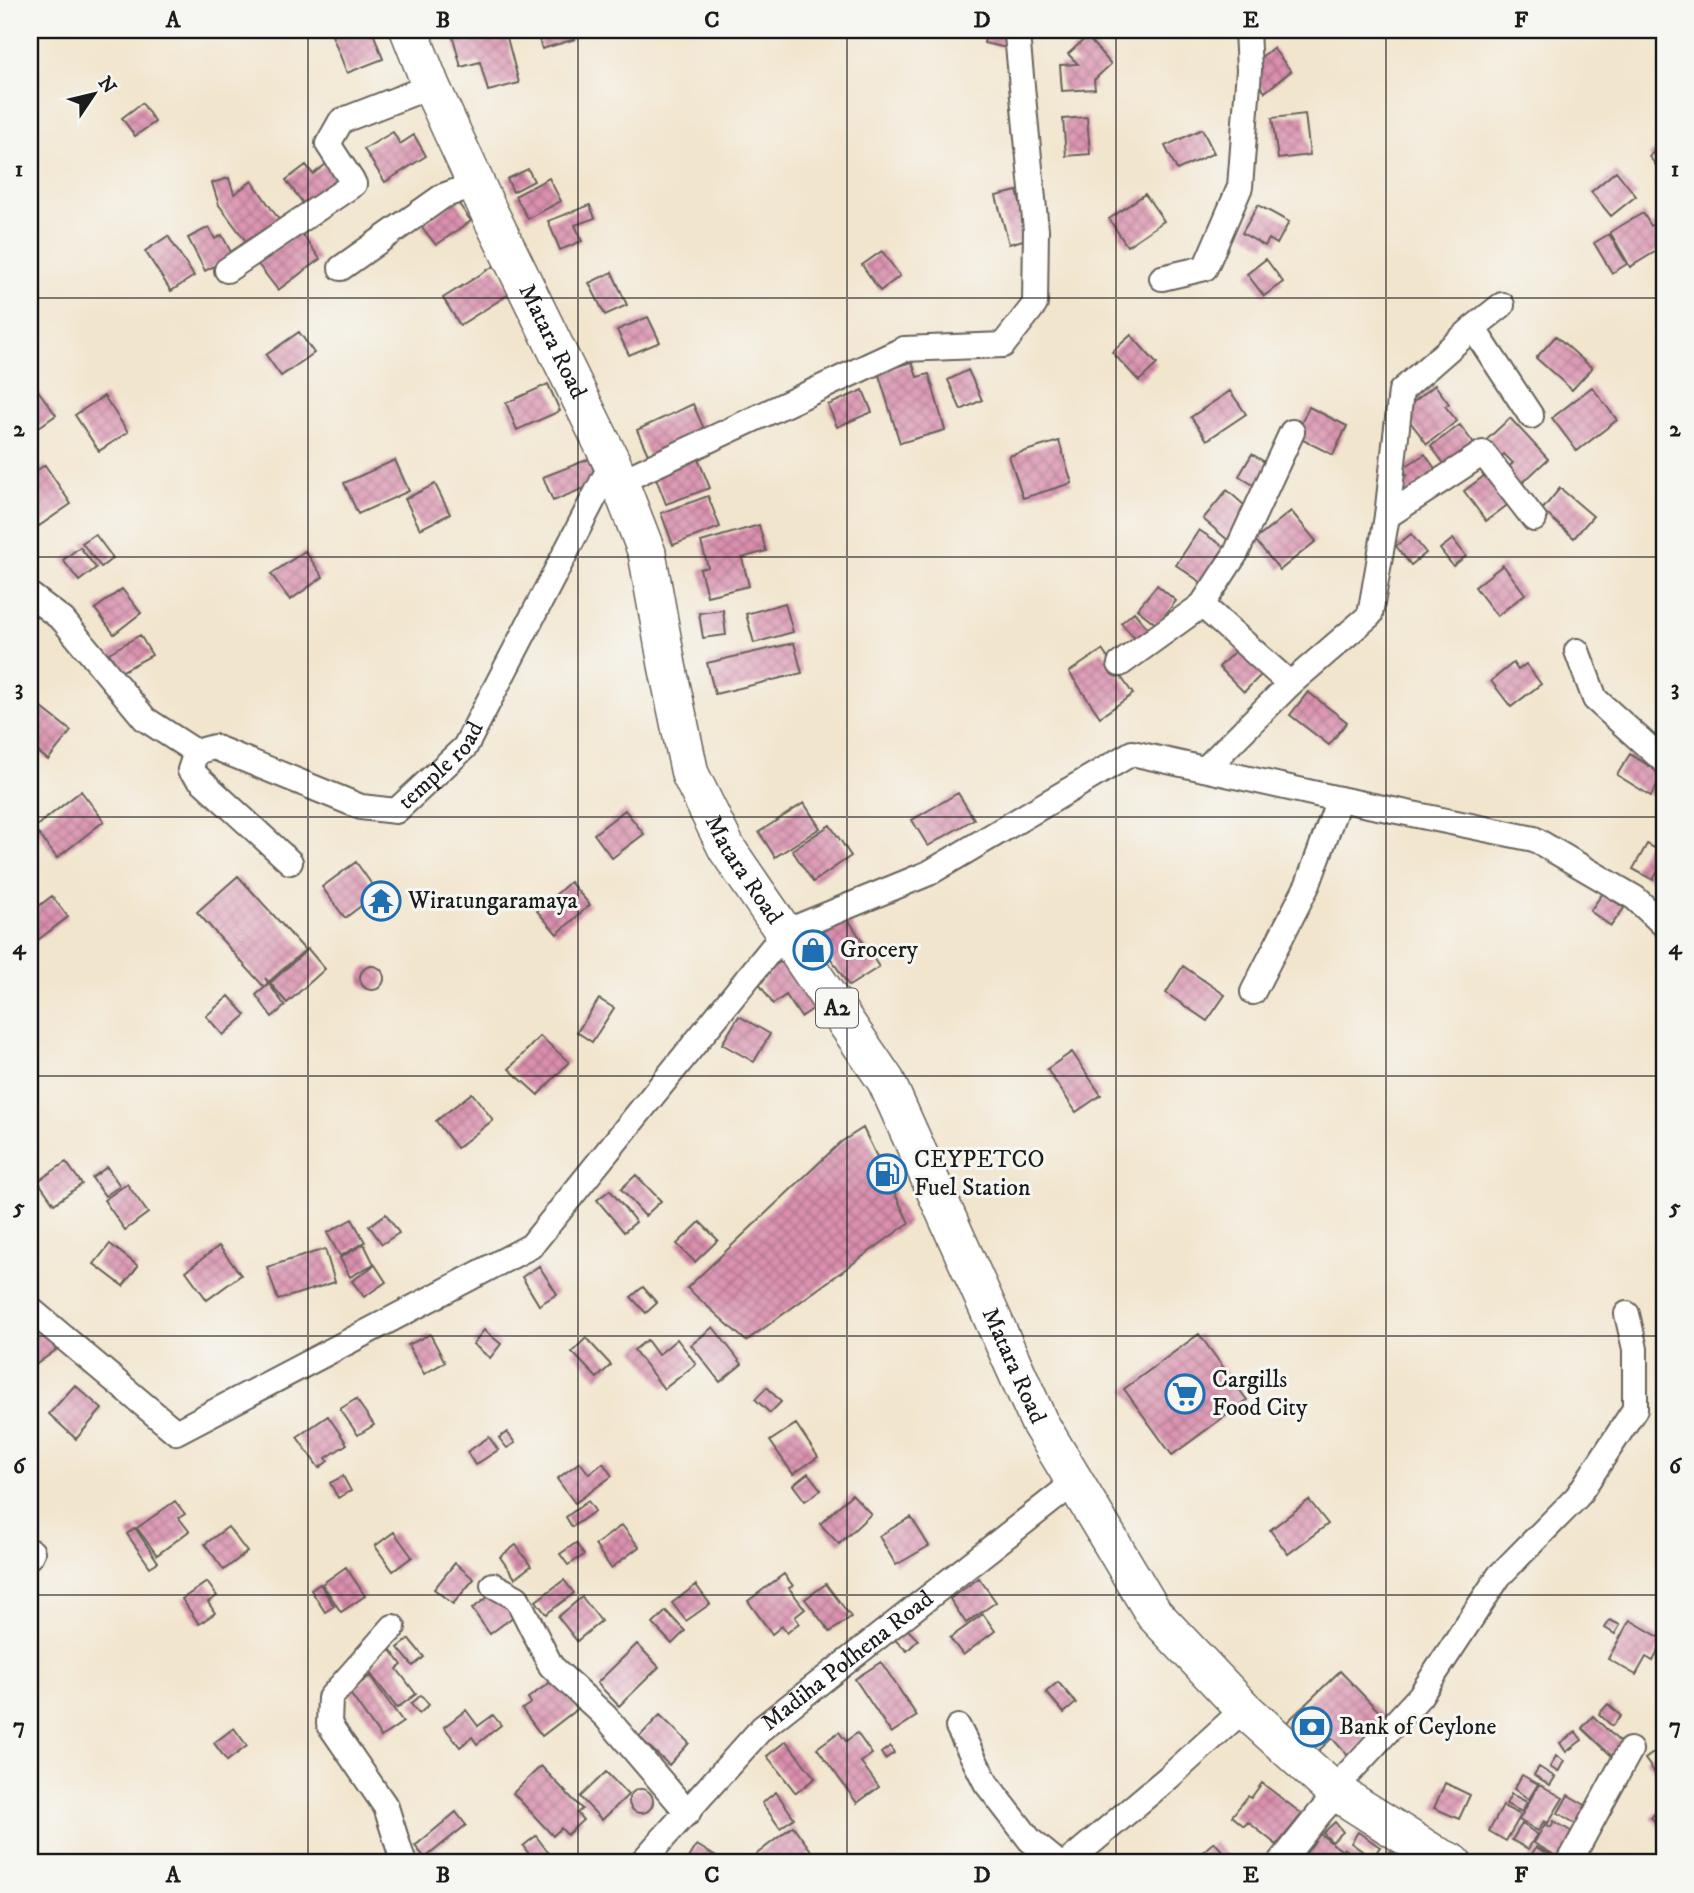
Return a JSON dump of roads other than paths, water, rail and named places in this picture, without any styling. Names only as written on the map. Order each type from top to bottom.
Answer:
[{"type":"highway","name":"Matara Road","points":[[409,30],[431,86],[476,184],[616,472],[647,553],[690,774],[727,849],[886,1081],[1039,1422],[1154,1614],[1244,1709],[1336,1791],[1434,1854],[1453,1863]]},
{"type":"street","points":[[616,472],[904,349],[1003,345],[1035,304],[1037,230],[1017,35],[1021,30]]},
{"type":"street","points":[[1162,278],[1205,268],[1240,187],[1249,70],[1247,30]]},
{"type":"street","points":[[227,270],[354,184],[328,144],[341,121],[431,86]]},
{"type":"street","points":[[341,268],[443,197],[476,184]]},
{"type":"street","points":[[1205,769],[1290,684],[1370,615],[1387,516],[1401,391],[1502,305]]},
{"type":"street","points":[[1473,328],[1531,416]]},
{"type":"street","points":[[1120,664],[1202,605],[1236,553],[1292,432]]},
{"type":"street","points":[[1387,516],[1483,453],[1534,519]]},
{"type":"street","name":"temple road","points":[[196,752],[214,747],[360,807],[396,811],[465,747],[616,472]]},
{"type":"street","points":[[30,595],[63,620],[145,719],[196,752],[190,770],[289,862]]},
{"type":"street","points":[[1202,605],[1290,684]]},
{"type":"street","points":[[1577,651],[1595,699],[1664,761]]},
{"type":"street","points":[[30,1310],[176,1432],[531,1246],[785,932],[929,873],[1132,753],[1339,799],[1534,838],[1635,898],[1664,925]]},
{"type":"street","points":[[1253,992],[1308,884],[1339,799]]},
{"type":"street","points":[[1280,1863],[1336,1791],[1420,1696],[1499,1576],[1577,1497],[1635,1409],[1635,1349],[1627,1314]]},
{"type":"street","name":"Madiha Polhena Road","points":[[647,1862],[762,1728],[1075,1482]]},
{"type":"street","points":[[493,1585],[517,1598],[551,1666],[605,1716],[688,1813]]},
{"type":"street","points":[[393,1627],[330,1698],[329,1724],[386,1807],[405,1863]]},
{"type":"street","points":[[1067,1863],[1244,1709]]},
{"type":"street","points":[[958,1727],[986,1783],[1030,1840],[1058,1863]]},
{"type":"street","points":[[1569,1863],[1630,1750]]},
{"type":"place","name":"Wiratungaramaya","points":[[381,901]]},
{"type":"place","name":"Grocery","points":[[813,950]]},
{"type":"place","name":"CEYPETCO Fuel Station","points":[[887,1174]]},
{"type":"place","name":"Cargills Food City","points":[[1185,1394]]},
{"type":"place","name":"Bank of Ceylone","points":[[1312,1727]]}]
